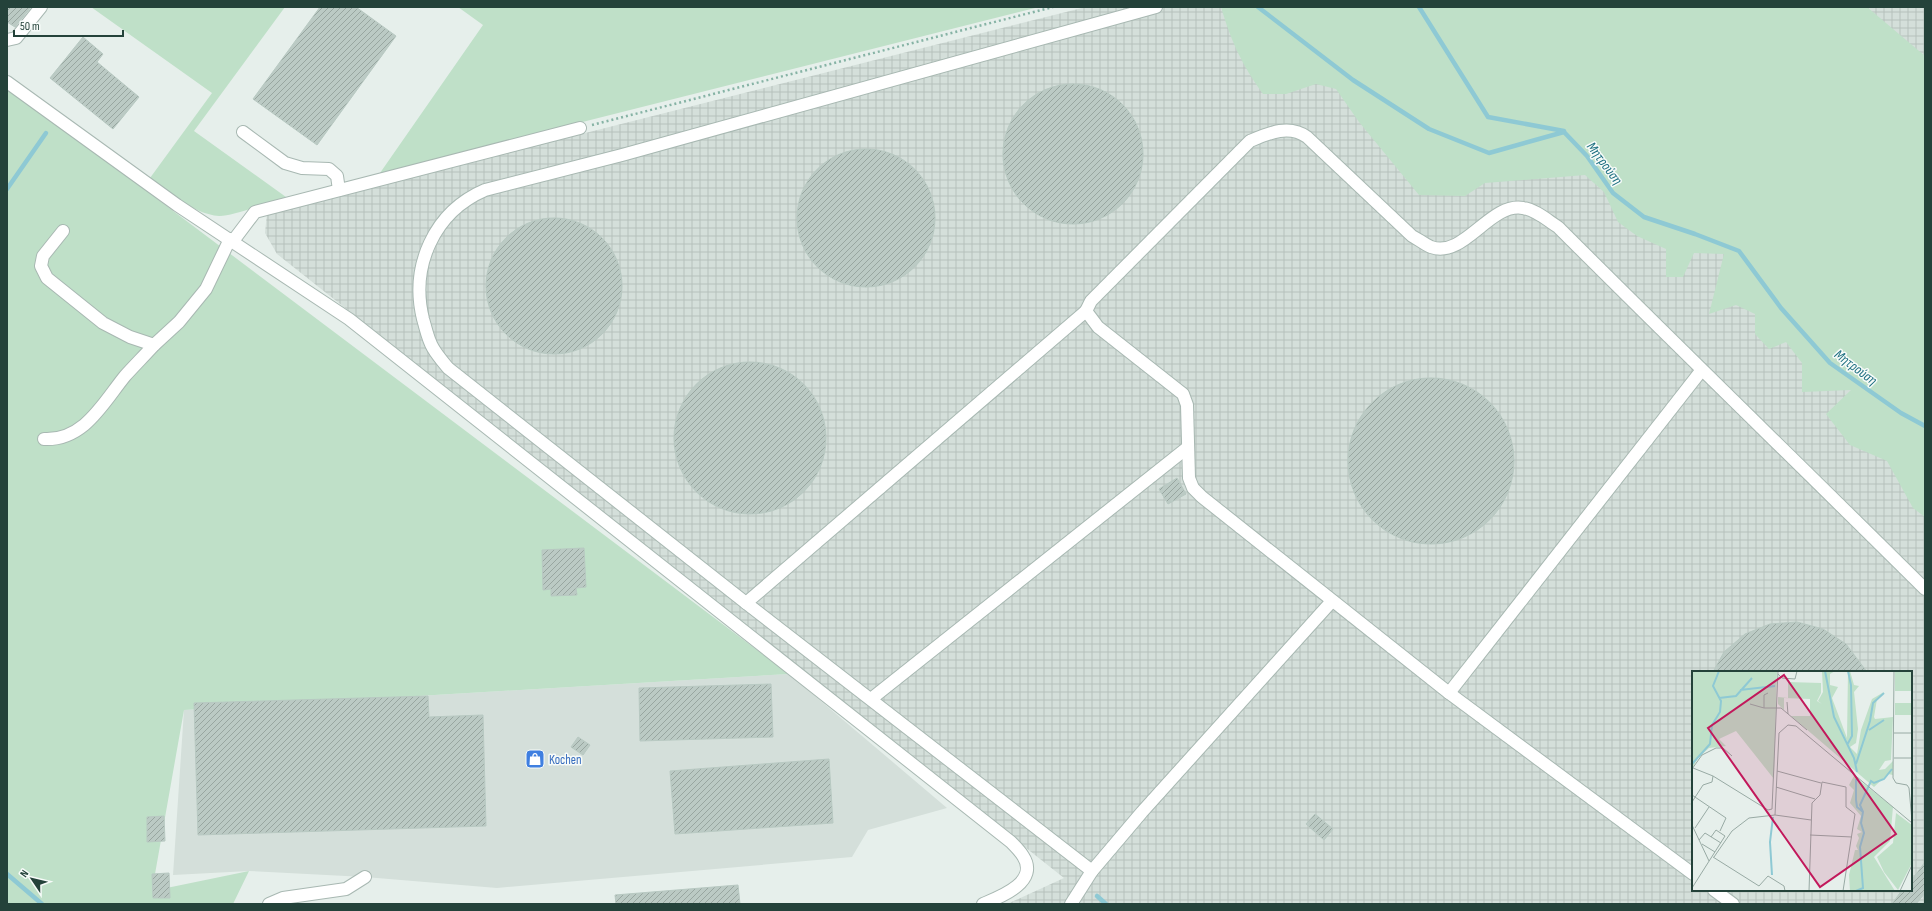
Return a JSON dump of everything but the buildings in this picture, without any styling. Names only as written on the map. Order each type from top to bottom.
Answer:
[{"type":"street","points":[[7,40],[16,38],[41,7]]},
{"type":"street","points":[[1092,871],[871,698],[746,603],[448,368],[433,348],[419,303],[419,276],[426,251],[434,234],[458,205],[469,197],[485,190],[645,148],[1156,7]]},
{"type":"street","points":[[7,82],[177,205],[232,240],[349,319],[1011,842],[1024,857],[1027,869],[1025,874],[1020,884],[1010,892],[983,904]]},
{"type":"street","points":[[44,439],[55,439],[70,434],[100,411],[125,377],[154,345],[179,322],[206,289],[232,240],[255,212],[580,128]]},
{"type":"street","points":[[746,603],[1086,311],[1091,301],[1250,141],[1271,132],[1290,130],[1300,132],[1307,137],[1412,236],[1431,247],[1448,248],[1464,240],[1485,222],[1505,211],[1522,207],[1540,214],[1558,227],[1701,371],[1762,427],[1925,588]]},
{"type":"street","points":[[243,132],[285,163],[302,168],[329,169],[337,176],[339,190]]},
{"type":"street","points":[[63,231],[43,256],[42,266],[47,278],[103,323],[130,337],[154,345]]},
{"type":"street","points":[[1086,311],[1098,327],[1183,394],[1187,405],[1189,478],[1193,488],[1202,497],[1449,693],[1692,873]]},
{"type":"street","points":[[1449,693],[1701,371]]},
{"type":"street","points":[[871,698],[1187,448]]},
{"type":"street","points":[[1071,904],[1092,871],[1142,812],[1332,601]]},
{"type":"street","points":[[269,904],[283,898],[346,889],[365,877]]},
{"type":"street","points":[[1715,891],[1733,904]]},
{"type":"path","points":[[580,128],[1053,7]]},
{"type":"shaded area","points":[[1086,7],[1925,7],[1925,904],[1007,904],[1064,878],[277,254],[265,233],[267,213]]},
{"type":"shaded area","name":"Kochen","points":[[789,674],[947,808],[868,830],[852,857],[497,888],[365,877],[249,871],[173,875],[184,710]]},
{"type":"green space","points":[[91,7],[285,7],[194,131],[286,197],[225,216],[219,216],[191,207],[150,178],[212,93]]},
{"type":"green space","points":[[458,7],[1039,7],[380,173],[483,25]]},
{"type":"green space","points":[[1221,7],[1867,7],[1925,56],[1925,517],[1913,508],[1887,461],[1850,445],[1826,414],[1851,390],[1802,392],[1802,363],[1786,342],[1769,349],[1755,334],[1755,314],[1736,305],[1709,314],[1724,254],[1694,253],[1683,277],[1666,277],[1666,249],[1637,236],[1618,222],[1604,192],[1585,175],[1485,183],[1465,196],[1419,195],[1359,122],[1336,89],[1316,84],[1286,94],[1263,94],[1249,73],[1238,52]]},
{"type":"green space","points":[[7,86],[789,674],[184,710],[152,891],[249,871],[233,904],[7,904]]},
{"type":"waterway","name":"Μητρούση","points":[[1258,7],[1353,80],[1429,129],[1489,153],[1564,132],[1587,156],[1613,193],[1644,217],[1739,251],[1781,308],[1830,363],[1901,413],[1925,426]]},
{"type":"waterway","points":[[1419,7],[1488,117],[1564,131]]},
{"type":"waterway","points":[[7,189],[46,133]]},
{"type":"waterway","points":[[7,874],[42,904]]},
{"type":"waterway","points":[[1097,896],[1106,904]]},
{"type":"place","name":"Kochen","points":[[535,759]]}]
